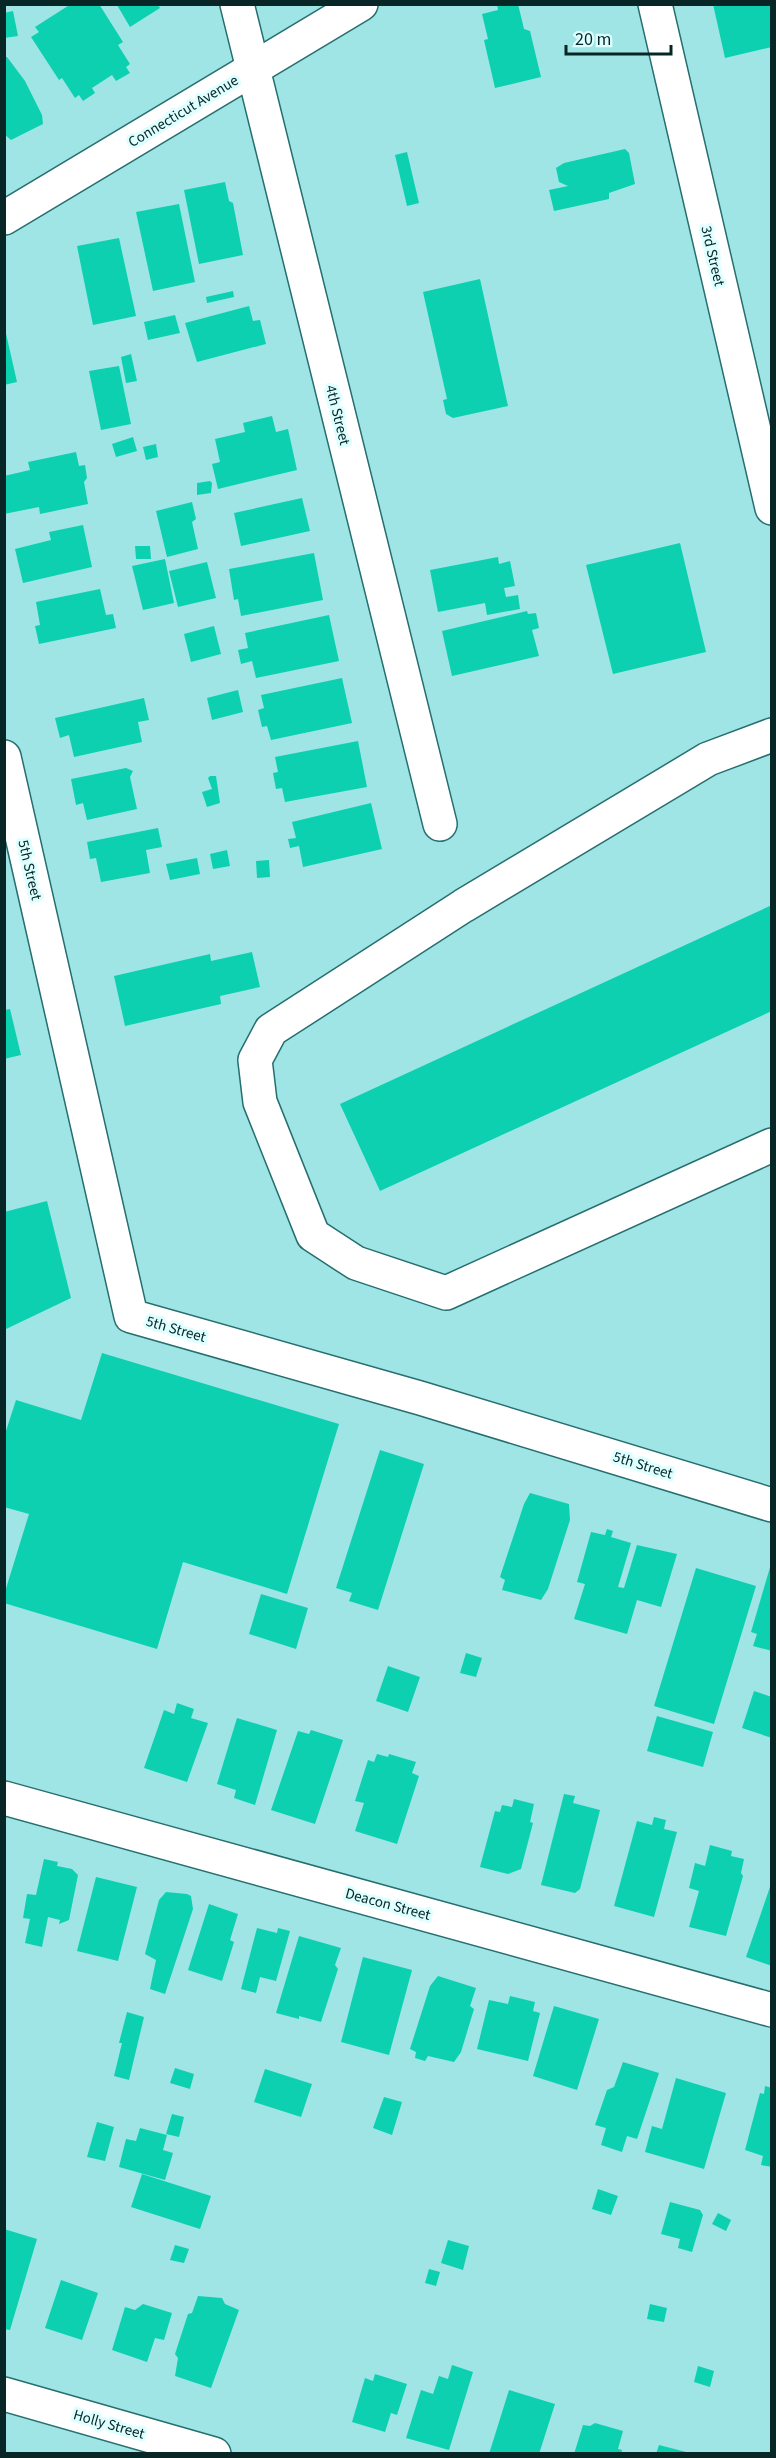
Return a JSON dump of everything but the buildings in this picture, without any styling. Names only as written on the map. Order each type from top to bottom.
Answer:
[{"type":"street","name":"4th Street","points":[[237,4],[440,824]]},
{"type":"street","name":"Connecticut Avenue","points":[[4,219],[362,4]]},
{"type":"street","name":"3rd Street","points":[[655,4],[771,508]]},
{"type":"street","points":[[771,735],[708,759],[463,906],[271,1030],[255,1060],[260,1101],[313,1235],[356,1263],[446,1293],[771,1145]]},
{"type":"street","name":"5th Street","points":[[4,757],[131,1316],[420,1398],[771,1504]]},
{"type":"street","name":"Deacon Street","points":[[4,1798],[771,2010]]},
{"type":"street","name":"Holly Street","points":[[4,2394],[214,2454]]}]
